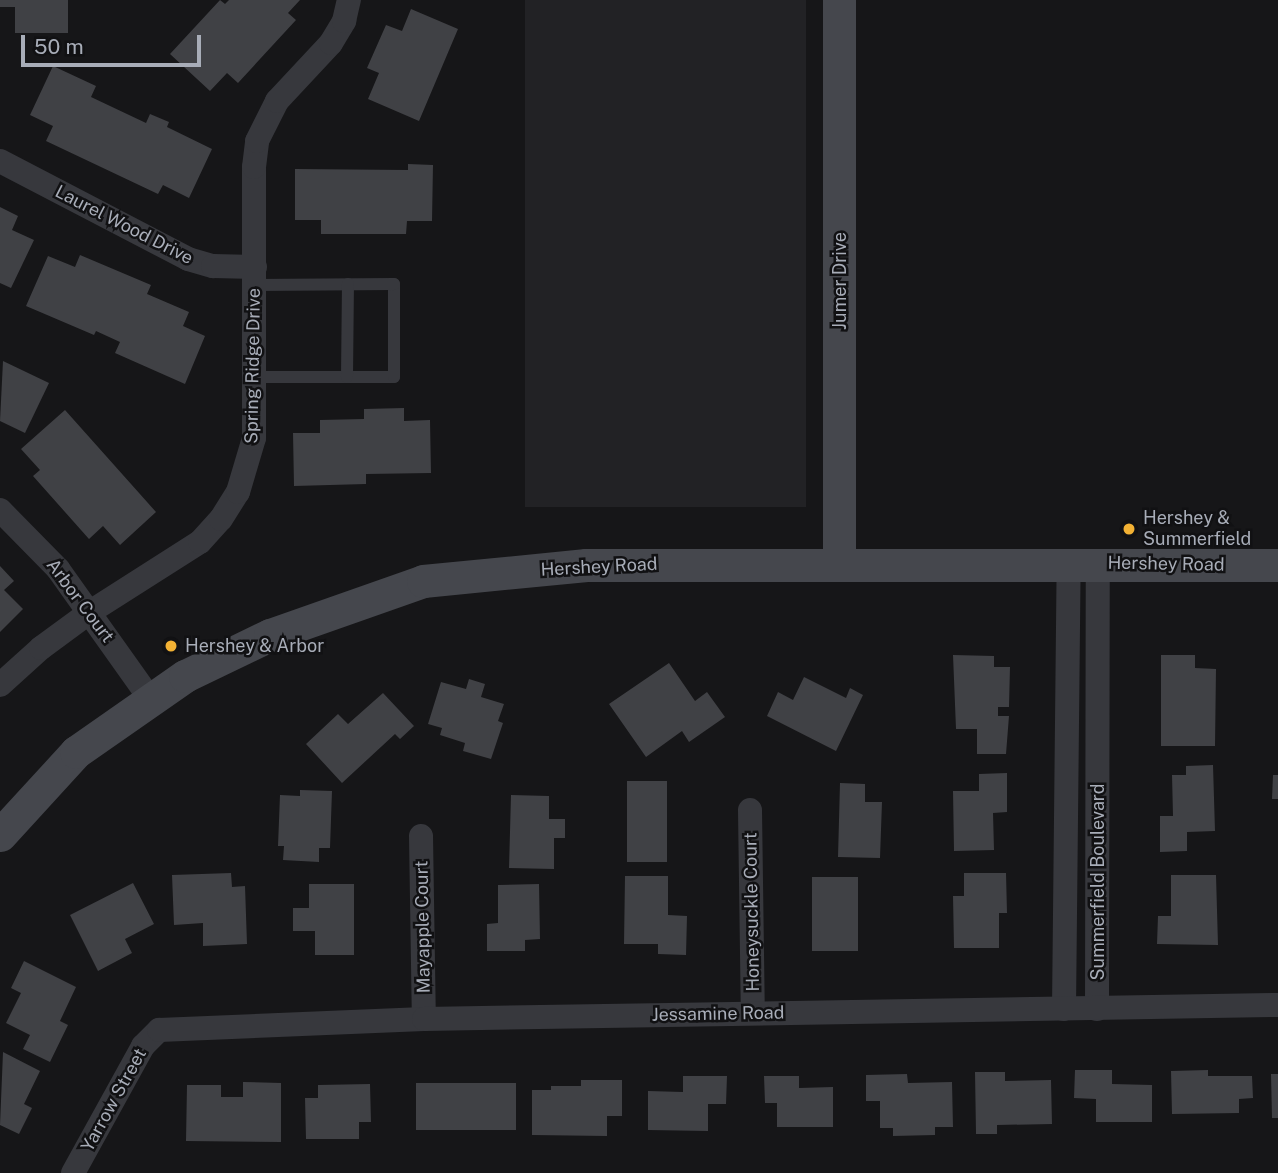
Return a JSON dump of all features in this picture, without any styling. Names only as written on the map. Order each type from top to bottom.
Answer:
[{"type":"main road","name":"Jumer Drive","points":[[839,0],[839,563]]},
{"type":"main road","name":"Hershey Road","points":[[0,835],[76,752],[185,676],[270,635],[423,581],[586,565],[1278,565]]},
{"type":"street","name":"Spring Ridge Drive","points":[[0,685],[41,649],[90,612],[175,560],[200,541],[221,519],[238,492],[248,466],[254,438],[254,167],[257,141],[277,101],[331,43],[344,20],[349,0]]},
{"type":"street","name":"Laurel Wood Drive","points":[[0,161],[188,259],[255,276]]},
{"type":"street","name":"Arbor Court","points":[[0,510],[58,569],[151,700]]},
{"type":"street","name":"Summerfield Boulevard","points":[[1084,564],[1098,755],[1097,1009]]},
{"type":"street","name":"Summerfield Boulevard","points":[[1065,1009],[1067,756],[1084,564]]},
{"type":"street","points":[[1067,756],[1098,755]]},
{"type":"street","name":"Honeysuckle Court","points":[[750,810],[753,1013]]},
{"type":"street","name":"Mayapple Court","points":[[421,836],[424,1019]]},
{"type":"street","name":"Jessamine Road","points":[[159,1030],[424,1019],[1278,1005]]},
{"type":"street","name":"Yarrow Street","points":[[73,1173],[143,1046],[159,1030]]},
{"type":"lane","points":[[254,377],[394,377],[394,284],[348,284],[255,276]]},
{"type":"lane","points":[[347,377],[348,284]]},
{"type":"shaded area","points":[[525,0],[806,0],[806,507],[525,507]]},
{"type":"building","points":[[0,0],[68,0],[68,33],[15,33],[15,7],[0,7]]},
{"type":"building","points":[[220,0],[225,4],[229,0],[300,0],[288,13],[296,20],[238,83],[227,73],[210,91],[170,54]]},
{"type":"building","points":[[411,9],[458,29],[419,121],[368,99],[379,73],[367,68],[386,25],[402,31]]},
{"type":"building","points":[[53,66],[96,86],[91,97],[146,123],[150,114],[169,122],[167,127],[212,149],[189,198],[163,185],[158,194],[46,141],[53,126],[30,115]]},
{"type":"building","points":[[408,164],[433,165],[432,221],[407,221],[406,234],[321,234],[321,220],[295,220],[295,169],[408,170]]},
{"type":"building","points":[[0,207],[18,216],[12,230],[34,240],[11,288],[0,283]]},
{"type":"building","points":[[80,255],[151,285],[147,294],[189,312],[183,326],[205,336],[185,384],[115,353],[120,342],[96,331],[94,335],[26,306],[48,256],[75,267]]},
{"type":"building","points":[[3,361],[49,383],[25,433],[0,421]]},
{"type":"building","points":[[404,408],[404,421],[430,420],[431,473],[366,474],[366,484],[294,486],[293,433],[320,433],[320,420],[364,419],[364,409]]},
{"type":"building","points":[[65,410],[156,512],[120,545],[103,526],[89,539],[33,476],[40,470],[21,449]]},
{"type":"building","points":[[0,566],[14,581],[4,590],[23,609],[0,632]]},
{"type":"building","points":[[953,655],[994,656],[994,667],[1010,667],[1009,707],[998,707],[998,716],[1009,716],[1006,754],[977,754],[977,729],[956,729]]},
{"type":"building","points":[[1161,655],[1195,655],[1195,668],[1216,669],[1215,746],[1161,746]]},
{"type":"building","points":[[669,663],[695,701],[707,692],[725,717],[689,742],[682,731],[646,757],[609,704]]},
{"type":"building","points":[[804,677],[846,698],[850,688],[863,695],[836,751],[767,716],[778,692],[793,700]]},
{"type":"building","points":[[469,679],[485,684],[481,697],[504,704],[498,721],[503,723],[491,759],[463,751],[465,743],[440,735],[442,728],[428,724],[441,682],[466,689]]},
{"type":"building","points":[[383,693],[414,726],[400,739],[395,734],[342,783],[306,744],[338,714],[348,724]]},
{"type":"building","points":[[1213,765],[1215,831],[1187,832],[1187,851],[1160,852],[1160,816],[1173,816],[1172,775],[1186,775],[1186,766]]},
{"type":"building","points":[[1007,773],[1007,812],[993,813],[994,850],[954,851],[953,791],[979,791],[979,774]]},
{"type":"building","points":[[1273,775],[1278,775],[1278,799],[1272,799]]},
{"type":"building","points":[[627,781],[667,781],[667,862],[627,862]]},
{"type":"building","points":[[840,783],[865,784],[865,802],[882,802],[880,858],[838,857]]},
{"type":"building","points":[[300,790],[332,791],[330,848],[319,848],[319,862],[283,860],[284,846],[278,846],[280,795],[300,796]]},
{"type":"building","points":[[511,795],[549,796],[549,819],[565,819],[565,838],[554,838],[554,869],[509,868]]},
{"type":"building","points":[[231,873],[232,887],[245,886],[247,944],[203,946],[203,923],[174,925],[172,875]]},
{"type":"building","points":[[964,873],[1006,873],[1007,913],[999,913],[999,948],[954,948],[953,896],[964,896]]},
{"type":"building","points":[[1171,875],[1216,875],[1218,945],[1157,944],[1158,916],[1171,916]]},
{"type":"building","points":[[625,876],[668,876],[668,915],[687,916],[686,955],[658,954],[658,944],[624,944]]},
{"type":"building","points":[[812,877],[858,877],[858,951],[812,951]]},
{"type":"building","points":[[133,883],[154,924],[125,939],[132,953],[98,971],[70,915]]},
{"type":"building","points":[[309,884],[354,884],[354,955],[315,955],[315,931],[293,931],[293,908],[309,908]]},
{"type":"building","points":[[539,884],[540,939],[525,940],[525,951],[487,951],[487,924],[498,923],[498,885]]},
{"type":"building","points":[[24,961],[76,987],[60,1021],[68,1025],[50,1062],[23,1049],[30,1035],[6,1023],[21,993],[11,988]]},
{"type":"building","points":[[3,1052],[40,1071],[24,1104],[32,1108],[19,1134],[0,1125]]},
{"type":"building","points":[[1075,1070],[1112,1070],[1112,1084],[1152,1085],[1152,1122],[1096,1122],[1096,1099],[1074,1098]]},
{"type":"building","points":[[1208,1070],[1208,1076],[1252,1076],[1253,1098],[1239,1099],[1239,1113],[1172,1114],[1171,1071]]},
{"type":"building","points":[[975,1072],[1005,1072],[1005,1081],[1051,1080],[1052,1124],[997,1125],[997,1134],[976,1134]]},
{"type":"building","points":[[907,1074],[908,1083],[952,1082],[953,1127],[935,1127],[935,1135],[893,1136],[893,1128],[880,1128],[880,1101],[866,1101],[866,1075]]},
{"type":"building","points":[[1271,1074],[1278,1074],[1278,1118],[1272,1118]]},
{"type":"building","points":[[683,1076],[727,1076],[726,1104],[708,1104],[708,1131],[648,1130],[648,1091],[683,1092]]},
{"type":"building","points":[[764,1076],[799,1076],[799,1088],[833,1087],[833,1127],[777,1127],[777,1103],[765,1103]]},
{"type":"building","points":[[581,1080],[622,1080],[622,1116],[607,1116],[607,1136],[532,1135],[532,1090],[551,1090],[551,1086],[581,1086]]},
{"type":"building","points":[[243,1082],[281,1083],[281,1142],[186,1141],[187,1085],[221,1085],[221,1097],[243,1097]]},
{"type":"building","points":[[416,1083],[516,1083],[516,1130],[416,1130]]},
{"type":"building","points":[[370,1084],[371,1122],[359,1122],[359,1139],[306,1139],[305,1098],[318,1098],[318,1085]]},
{"type":"place","name":"Hershey & Summerfield","points":[[1129,529]]},
{"type":"place","name":"Hershey & Arbor","points":[[171,646]]}]
